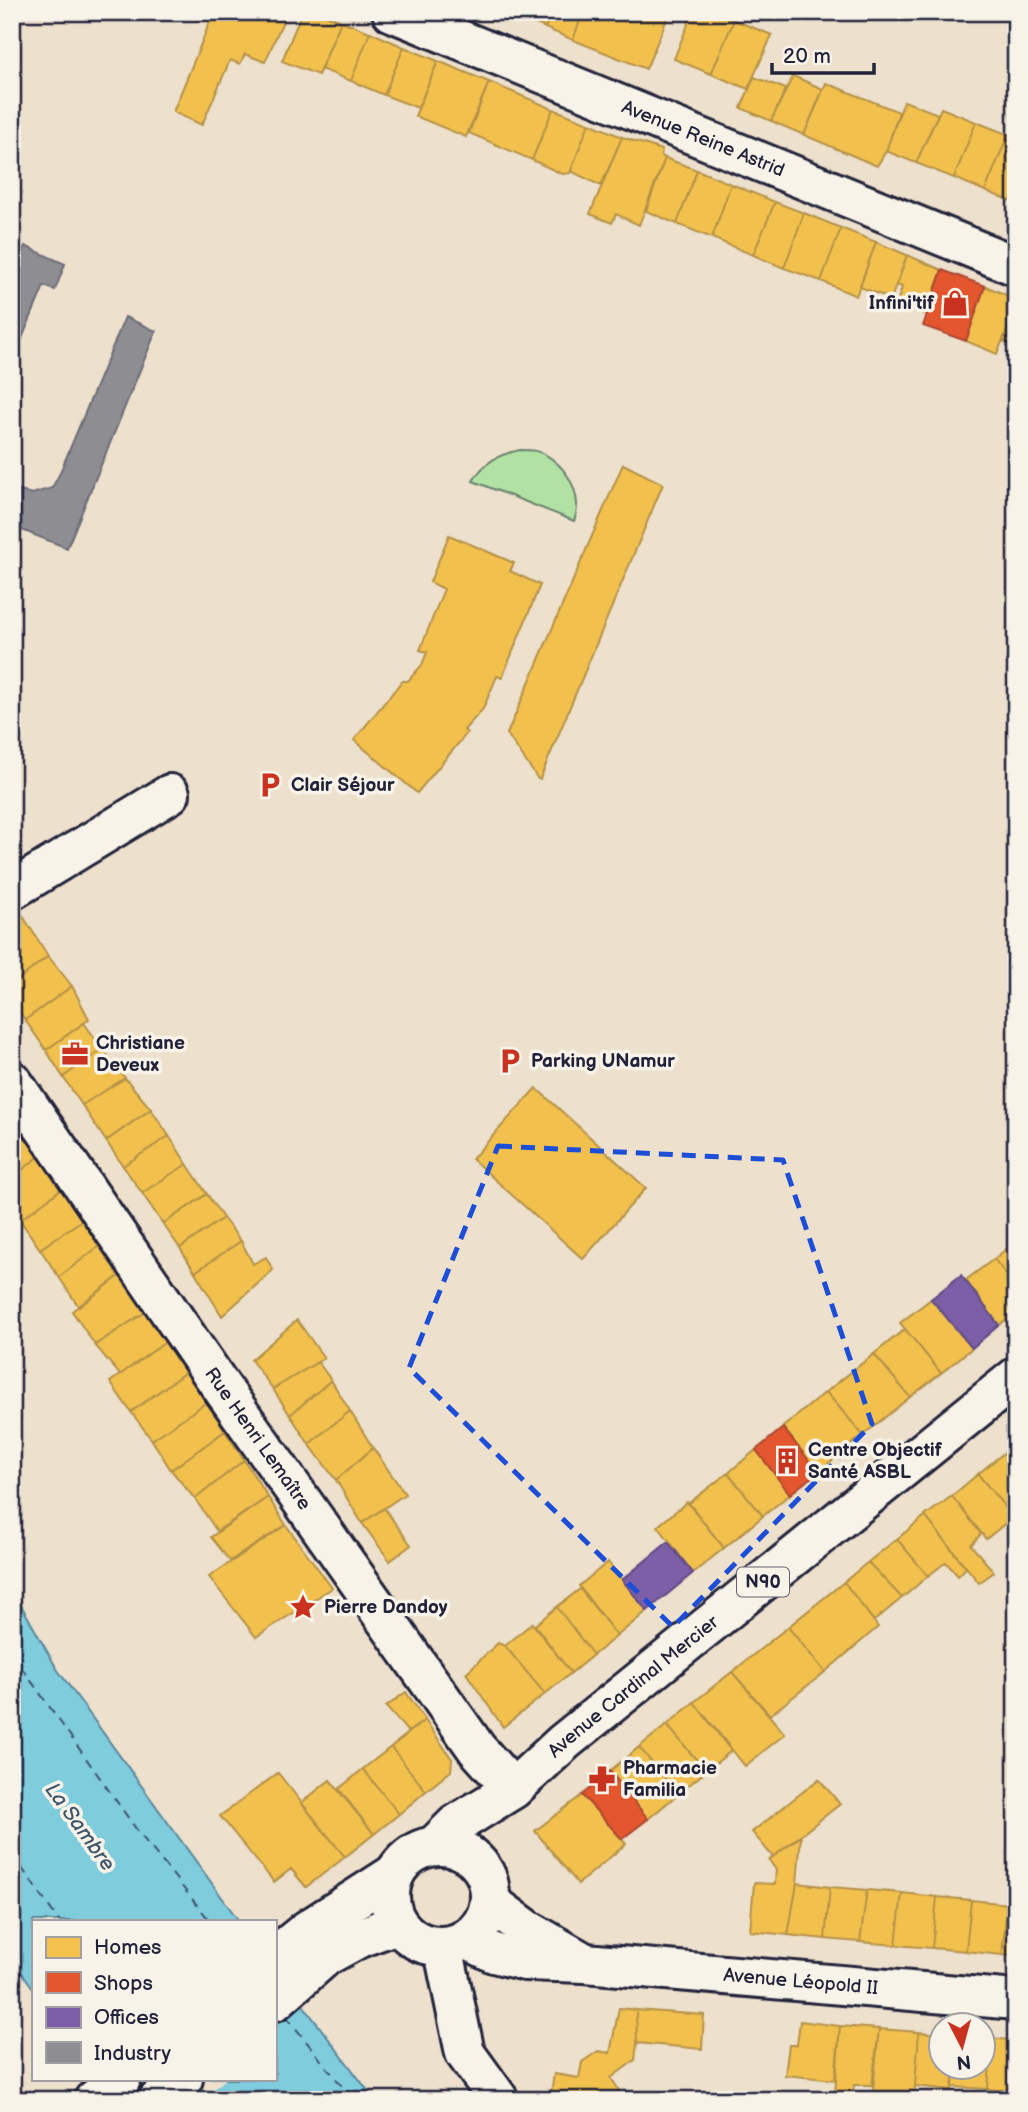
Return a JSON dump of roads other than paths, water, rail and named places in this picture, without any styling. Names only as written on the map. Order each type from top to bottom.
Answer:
[{"type":"main road","name":"Avenue Reine Astrid","points":[[392,12],[1016,266]]},
{"type":"main road","points":[[12,890],[170,794]]},
{"type":"main road","name":"Rue Henri Lemaître","points":[[12,1081],[257,1438],[477,1749],[513,1788]]},
{"type":"main road","name":"Avenue Cardinal Mercier","points":[[434,1846],[455,1825],[513,1788],[564,1742],[1016,1377]]},
{"type":"main road","name":"Avenue Cardinal Mercier","points":[[476,1861],[513,1788]]},
{"type":"main road","points":[[394,1874],[389,1899],[397,1924],[422,1943],[455,1942],[482,1923],[490,1902],[487,1880],[476,1861],[456,1849],[434,1846]]},
{"type":"main road","name":"N90","points":[[276,1999],[299,1951],[394,1874],[411,1854],[434,1846]]},
{"type":"main road","name":"Avenue Léopold II","points":[[490,1902],[528,1930],[585,1963]]},
{"type":"main road","name":"N90","points":[[299,1951],[359,1938],[397,1924]]},
{"type":"main road","points":[[455,1942],[465,2053],[499,2100]]},
{"type":"main road","name":"Avenue Léopold II","points":[[455,1942],[525,1961],[585,1963],[1016,2000]]},
{"type":"main road","points":[[94,2100],[120,2080]]},
{"type":"main road","points":[[132,2100],[155,2080]]},
{"type":"main road","points":[[158,2100],[182,2080]]},
{"type":"water","name":"La Sambre","points":[[12,1589],[57,1669],[238,1920],[32,1920],[32,1987],[12,1959]]},
{"type":"water","points":[[276,1969],[375,2100],[115,2100],[99,2080],[276,2080]]},
{"type":"place","name":"Infini'tif","points":[[955,303]]},
{"type":"place","name":"Clair Séjour","points":[[270,785]]},
{"type":"place","name":"Christiane Deveux","points":[[75,1054]]},
{"type":"place","name":"Parking UNamur","points":[[510,1061]]},
{"type":"place","name":"Centre Objectif Santé ASBL","points":[[787,1461]]},
{"type":"place","name":"Pierre Dandoy","points":[[303,1607]]},
{"type":"place","name":"Pharmacie Familia","points":[[602,1779]]}]
